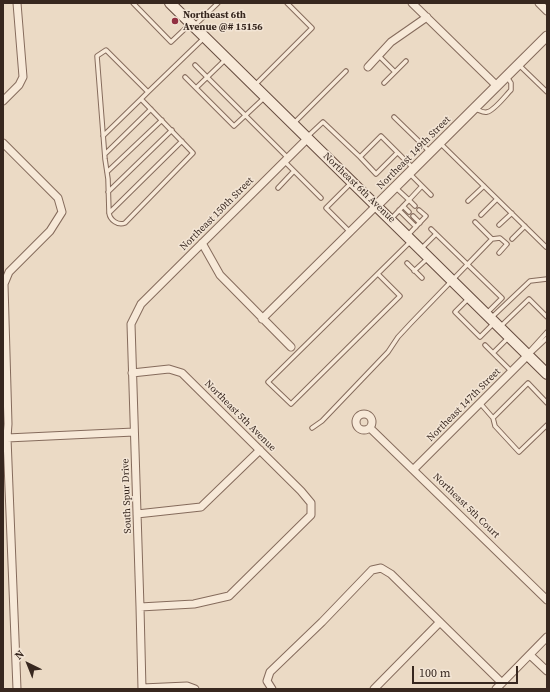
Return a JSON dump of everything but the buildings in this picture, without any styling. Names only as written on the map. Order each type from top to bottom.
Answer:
[{"type":"main road","name":"Northeast 6th Avenue","points":[[170,3],[547,374]]},
{"type":"street","points":[[3,101],[19,85],[23,77],[17,3]]},
{"type":"street","points":[[412,3],[497,86]]},
{"type":"street","points":[[539,3],[547,11]]},
{"type":"street","points":[[368,68],[391,42],[427,17]]},
{"type":"street","name":"Northeast 149th Street","points":[[262,319],[547,36]]},
{"type":"street","name":"Northeast 150th Street","points":[[140,304],[308,138]]},
{"type":"street","points":[[3,143],[58,198],[62,212],[50,231],[9,272],[4,284],[5,426],[7,438],[17,689]]},
{"type":"street","points":[[202,243],[220,275],[291,347]]},
{"type":"street","name":"South Spur Drive","points":[[140,304],[131,324],[142,689]]},
{"type":"street","name":"Northeast 147th Street","points":[[414,469],[528,355]]},
{"type":"street","name":"Northeast 5th Avenue","points":[[132,373],[170,369],[182,373],[301,491],[311,503],[311,515],[229,596],[194,604],[140,607]]},
{"type":"street","name":"Northeast 5th Court","points":[[370,428],[414,469],[547,600]]},
{"type":"street","points":[[7,438],[134,432]]},
{"type":"street","points":[[137,514],[201,507],[260,450]]},
{"type":"street","points":[[272,689],[267,681],[270,672],[322,622],[372,570],[381,568],[390,574],[502,683]]},
{"type":"street","points":[[374,689],[440,622]]},
{"type":"street","points":[[496,689],[547,637]]},
{"type":"street","points":[[530,655],[547,671]]},
{"type":"street","points":[[142,689],[188,686],[195,689]]},
{"type":"lane","points":[[135,4],[171,42],[218,3]]},
{"type":"lane","points":[[254,86],[312,28],[286,3]]},
{"type":"lane","points":[[103,136],[205,37]]},
{"type":"lane","points":[[141,99],[194,153],[121,225],[110,216],[109,213],[97,58],[99,54],[106,50],[148,92]]},
{"type":"lane","points":[[379,56],[395,72]]},
{"type":"lane","points":[[196,88],[226,58]]},
{"type":"lane","points":[[384,83],[406,61]]},
{"type":"lane","points":[[195,65],[245,116],[286,160],[294,171],[322,198]]},
{"type":"lane","points":[[518,65],[547,92]]},
{"type":"lane","points":[[293,123],[346,71]]},
{"type":"lane","points":[[474,108],[485,113],[489,112],[511,90],[511,83],[506,76]]},
{"type":"lane","points":[[185,77],[234,126],[265,96]]},
{"type":"lane","points":[[105,154],[151,109]]},
{"type":"lane","points":[[394,117],[430,152]]},
{"type":"lane","points":[[107,172],[162,120]]},
{"type":"lane","points":[[308,138],[323,122],[376,174],[397,153]]},
{"type":"lane","points":[[108,192],[172,130]]},
{"type":"lane","points":[[360,157],[381,136],[397,153],[422,186],[431,195]]},
{"type":"lane","points":[[109,213],[182,141]]},
{"type":"lane","points":[[440,143],[546,247],[547,246]]},
{"type":"lane","points":[[278,188],[294,171]]},
{"type":"lane","points":[[350,232],[326,208],[352,182]]},
{"type":"lane","points":[[390,219],[422,186]]},
{"type":"lane","points":[[468,201],[484,186]]},
{"type":"lane","points":[[396,187],[415,206]]},
{"type":"lane","points":[[481,214],[497,199]]},
{"type":"lane","points":[[403,206],[409,212]]},
{"type":"lane","points":[[399,210],[416,227]]},
{"type":"lane","points":[[378,274],[400,296],[291,404],[268,382],[378,274],[410,238],[416,227],[426,216],[419,210]]},
{"type":"lane","points":[[499,225],[512,213]]},
{"type":"lane","points":[[413,216],[420,222]]},
{"type":"lane","points":[[475,222],[492,239]]},
{"type":"lane","points":[[512,239],[525,226]]},
{"type":"lane","points":[[431,229],[502,298],[493,321]]},
{"type":"lane","points":[[421,249],[436,234]]},
{"type":"lane","points":[[312,428],[322,421],[376,365],[410,323],[492,239],[500,238],[507,244],[499,253]]},
{"type":"lane","points":[[414,271],[429,257]]},
{"type":"lane","points":[[407,263],[422,278]]},
{"type":"lane","points":[[470,298],[455,312],[480,337],[530,281],[547,279]]},
{"type":"lane","points":[[493,321],[529,299],[547,317]]},
{"type":"lane","points":[[528,355],[547,332]]},
{"type":"lane","points":[[493,353],[509,337]]},
{"type":"lane","points":[[528,355],[547,338]]},
{"type":"lane","points":[[485,344],[512,372]]},
{"type":"lane","points":[[493,418],[528,383],[547,403]]},
{"type":"lane","points":[[480,403],[493,418],[495,426],[520,452],[547,425]]},
{"type":"place","name":"Northeast 6th Avenue @# 15156","points":[[175,21]]}]
